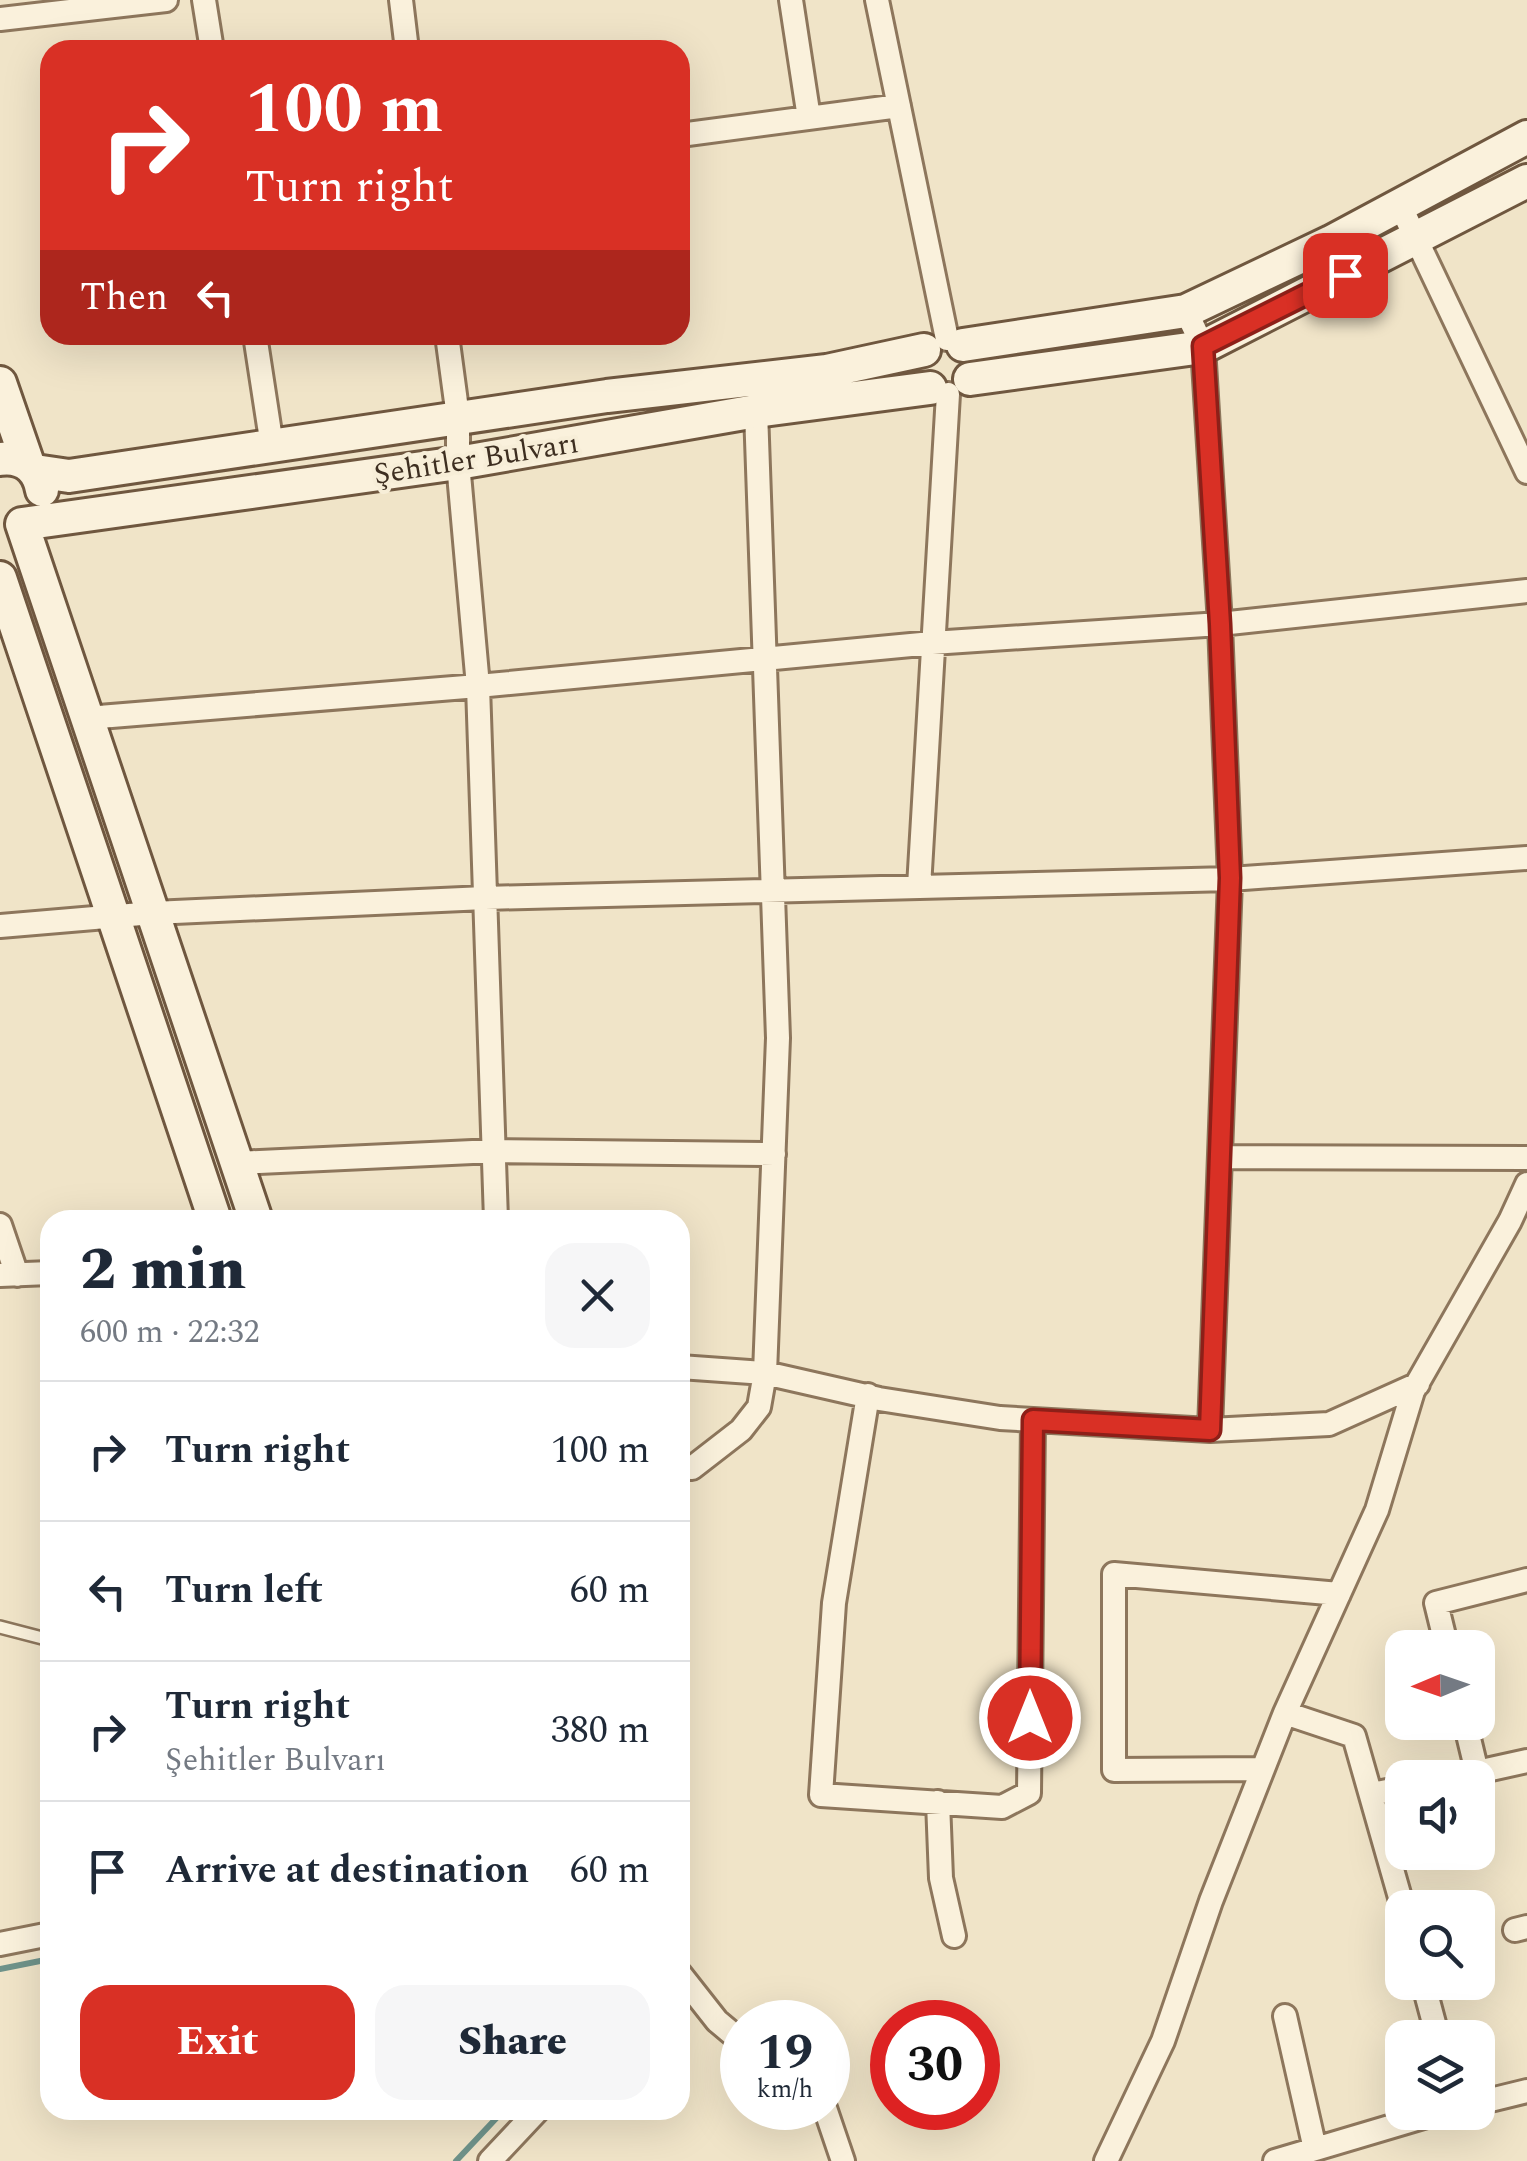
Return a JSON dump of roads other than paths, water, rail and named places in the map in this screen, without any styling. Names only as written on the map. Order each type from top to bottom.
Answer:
[{"type":"main road","name":"Şehitler Bulvarı","points":[[21,465],[69,476],[607,396],[827,371],[945,345],[1186,311],[1330,242],[1527,137]]},
{"type":"main road","name":"Şehitler Bulvarı","points":[[11,525],[458,463],[756,411],[949,387],[1203,346],[1527,181]]},
{"type":"main road","points":[[945,345],[973,361],[949,387],[919,366],[945,345]]},
{"type":"main road","points":[[0,383],[21,465],[40,482],[40,505],[11,525],[87,718],[252,1210]]},
{"type":"main road","points":[[0,578],[211,1210]]},
{"type":"street","points":[[0,18],[166,0]]},
{"type":"street","points":[[204,0],[210,40]]},
{"type":"street","points":[[400,0],[406,40]]},
{"type":"street","points":[[791,0],[809,118]]},
{"type":"street","points":[[877,0],[945,345]]},
{"type":"street","points":[[690,134],[899,106]]},
{"type":"street","points":[[1400,205],[1527,472]]},
{"type":"street","points":[[1186,311],[1203,346],[1230,878],[1210,1430]]},
{"type":"street","points":[[257,345],[272,446]]},
{"type":"street","points":[[448,345],[458,417],[458,463],[478,686],[496,1210]]},
{"type":"street","points":[[918,887],[949,387]]},
{"type":"street","points":[[690,1467],[740,1430],[759,1407],[765,1373],[778,1038],[756,411]]},
{"type":"street","points":[[87,718],[932,644],[1220,624],[1527,591]]},
{"type":"street","points":[[0,926],[153,913],[485,898],[1230,878],[1527,858]]},
{"type":"street","points":[[236,1163],[494,1151],[774,1154]]},
{"type":"street","points":[[1220,1157],[1527,1158]]},
{"type":"street","points":[[1106,2161],[1163,2042],[1211,1901],[1285,1713],[1377,1510],[1418,1384],[1518,1219],[1527,1184]]},
{"type":"street","points":[[0,1224],[9,1275],[40,1274]]},
{"type":"street","points":[[690,1368],[765,1373],[1000,1418],[1210,1430],[1329,1424],[1418,1384]]},
{"type":"street","points":[[868,1395],[834,1603],[821,1795],[1002,1806],[1030,1793],[1033,1420]]},
{"type":"street","points":[[1263,1769],[1114,1770],[1114,1574],[1339,1594]]},
{"type":"street","points":[[1443,1630],[1436,1603],[1527,1580]]},
{"type":"street","points":[[1285,1713],[1354,1736],[1397,1890]]},
{"type":"street","points":[[1495,1768],[1527,1761]]},
{"type":"street","points":[[1372,1794],[1385,1791]]},
{"type":"street","points":[[938,1802],[941,1878],[954,1936]]},
{"type":"street","points":[[0,1944],[40,1936]]},
{"type":"street","points":[[690,1987],[720,2024]]},
{"type":"street","points":[[1284,2016],[1316,2149]]},
{"type":"street","points":[[1495,2099],[1527,2091]]},
{"type":"street","points":[[490,2161],[529,2120]]},
{"type":"street","points":[[1275,2161],[1385,2128]]},
{"type":"street","points":[[832,2130],[843,2161]]},
{"type":"lane","points":[[0,1627],[40,1637]]},
{"type":"waterway","points":[[0,1969],[40,1961]]},
{"type":"waterway","points":[[456,2161],[495,2120]]}]
